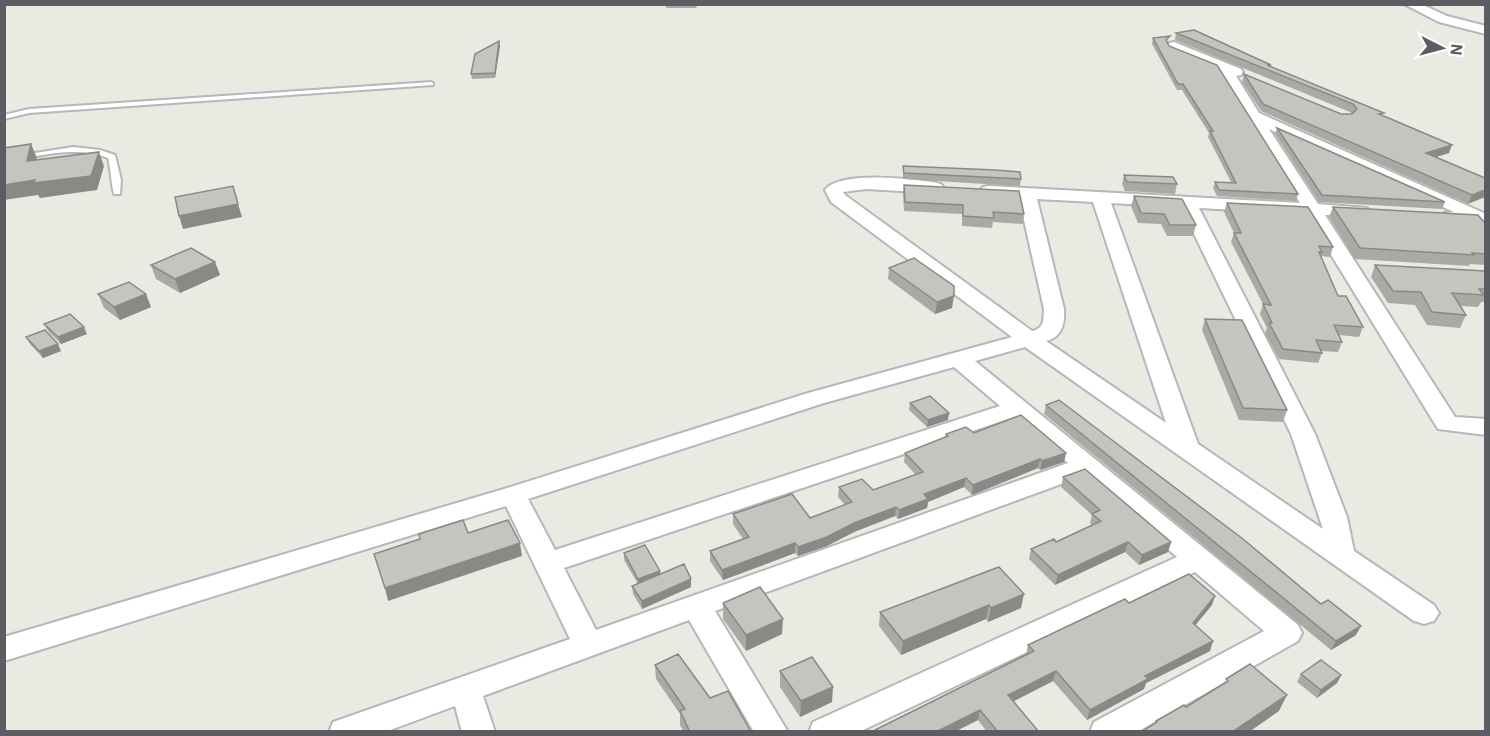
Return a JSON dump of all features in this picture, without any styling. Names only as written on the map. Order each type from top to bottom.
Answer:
[{"type":"street","points":[[1410,4],[1443,19],[1485,30]]},
{"type":"street","points":[[1174,46],[1245,76]]},
{"type":"street","points":[[1223,67],[1447,424],[1485,427]]},
{"type":"street","points":[[1254,116],[1485,219]]},
{"type":"street","points":[[1382,213],[857,184],[838,186],[834,190],[837,198],[1030,340],[1424,613]]},
{"type":"street","points":[[4,650],[513,495],[816,398],[1047,334],[1054,324],[1054,316],[1027,193]]},
{"type":"street","points":[[1101,197],[1187,448]]},
{"type":"street","points":[[1188,202],[1303,434],[1334,517],[1342,558]]},
{"type":"street","points":[[1428,216],[1485,219]]},
{"type":"street","points":[[1348,267],[1371,268]]},
{"type":"street","points":[[959,359],[1287,633],[1106,732]]},
{"type":"street","points":[[547,563],[1017,408]]},
{"type":"street","points":[[345,732],[1086,465]]},
{"type":"street","points":[[513,495],[588,645]]},
{"type":"street","points":[[1299,526],[1334,517]]},
{"type":"street","points":[[825,732],[1198,559]]},
{"type":"street","points":[[696,606],[772,732]]},
{"type":"street","points":[[465,688],[479,732]]},
{"type":"lane","points":[[4,117],[29,111],[431,84]]},
{"type":"lane","points":[[4,160],[61,151],[100,151],[112,157],[117,192]]},
{"type":"building","points":[[1194,30],[1271,65],[1267,65],[1384,113],[1379,114],[1452,145],[1426,153],[1485,178],[1485,190],[1472,195],[1263,104],[1244,74],[1341,114],[1352,114],[1357,109],[1353,104],[1176,33]]},
{"type":"building","points":[[1170,36],[1166,40],[1169,46],[1217,65],[1298,194],[1219,190],[1215,182],[1236,183],[1210,131],[1213,131],[1183,84],[1178,84],[1153,38]]},
{"type":"building","points":[[499,41],[495,73],[471,74],[475,54]]},
{"type":"building","points":[[1277,128],[1445,202],[1322,195]]},
{"type":"building","points":[[31,144],[27,161],[99,152],[91,176],[4,185],[4,148]]},
{"type":"building","points":[[903,166],[1020,172],[1021,179],[904,173]]},
{"type":"building","points":[[1124,175],[1173,177],[1177,184],[1127,182]]},
{"type":"building","points":[[904,185],[1019,191],[1024,214],[993,212],[994,218],[963,216],[963,205],[905,202]]},
{"type":"building","points":[[233,186],[238,204],[179,216],[175,197]]},
{"type":"building","points":[[1134,196],[1182,199],[1196,225],[1170,225],[1164,214],[1141,213]]},
{"type":"building","points":[[1227,203],[1308,207],[1333,247],[1319,246],[1322,252],[1319,252],[1338,296],[1346,296],[1363,327],[1334,325],[1342,342],[1316,340],[1322,353],[1283,349],[1269,323],[1272,323],[1263,304],[1271,305],[1234,233],[1241,233]]},
{"type":"building","points":[[1333,207],[1478,215],[1485,223],[1485,254],[1360,248]]},
{"type":"building","points":[[191,248],[215,262],[175,279],[151,265]]},
{"type":"building","points":[[914,258],[954,286],[954,296],[937,302],[889,268]]},
{"type":"building","points":[[1375,265],[1485,271],[1485,289],[1479,289],[1484,295],[1452,293],[1466,315],[1432,312],[1421,292],[1393,291]]},
{"type":"building","points":[[129,282],[146,294],[114,307],[98,294]]},
{"type":"building","points":[[70,314],[84,327],[58,337],[44,324]]},
{"type":"building","points":[[1205,319],[1242,320],[1287,410],[1243,408]]},
{"type":"building","points":[[45,330],[58,344],[39,351],[26,337]]},
{"type":"building","points":[[930,396],[949,413],[928,420],[910,403]]},
{"type":"building","points":[[1059,400],[1243,539],[1321,604],[1328,600],[1361,626],[1336,641],[1046,405]]},
{"type":"building","points":[[1021,415],[1066,453],[1042,461],[1040,459],[973,485],[966,478],[924,494],[928,499],[899,510],[896,507],[854,523],[827,537],[798,547],[795,543],[722,570],[710,551],[749,537],[733,514],[792,494],[810,518],[852,502],[839,487],[862,479],[873,490],[923,472],[905,453],[966,427],[974,433]]},
{"type":"building","points":[[1085,469],[1171,542],[1142,555],[1128,542],[1058,575],[1031,549],[1054,539],[1056,542],[1101,521],[1092,514],[1100,510],[1063,477]]},
{"type":"building","points":[[463,520],[468,533],[508,520],[520,543],[385,588],[374,554],[420,539],[419,534]]},
{"type":"building","points":[[645,545],[660,571],[638,579],[624,553]]},
{"type":"building","points":[[684,564],[691,579],[642,601],[632,586]]},
{"type":"building","points":[[999,567],[1024,594],[991,608],[989,605],[903,641],[880,612]]},
{"type":"building","points":[[1189,574],[1215,596],[1193,623],[1213,641],[1145,676],[1148,679],[1090,710],[1056,671],[1008,695],[1039,732],[998,732],[980,710],[936,732],[871,732],[1034,651],[1028,645],[1125,599],[1129,603]]},
{"type":"building","points":[[760,587],[783,619],[746,635],[723,603]]},
{"type":"building","points":[[678,654],[710,698],[728,691],[751,732],[690,732],[680,711],[685,709],[655,665]]},
{"type":"building","points":[[812,657],[833,687],[801,701],[780,671]]},
{"type":"building","points":[[1321,660],[1341,675],[1321,690],[1301,674]]},
{"type":"building","points":[[1250,664],[1287,695],[1232,732],[1141,732],[1156,721],[1184,705],[1186,707],[1228,681],[1226,679]]}]
